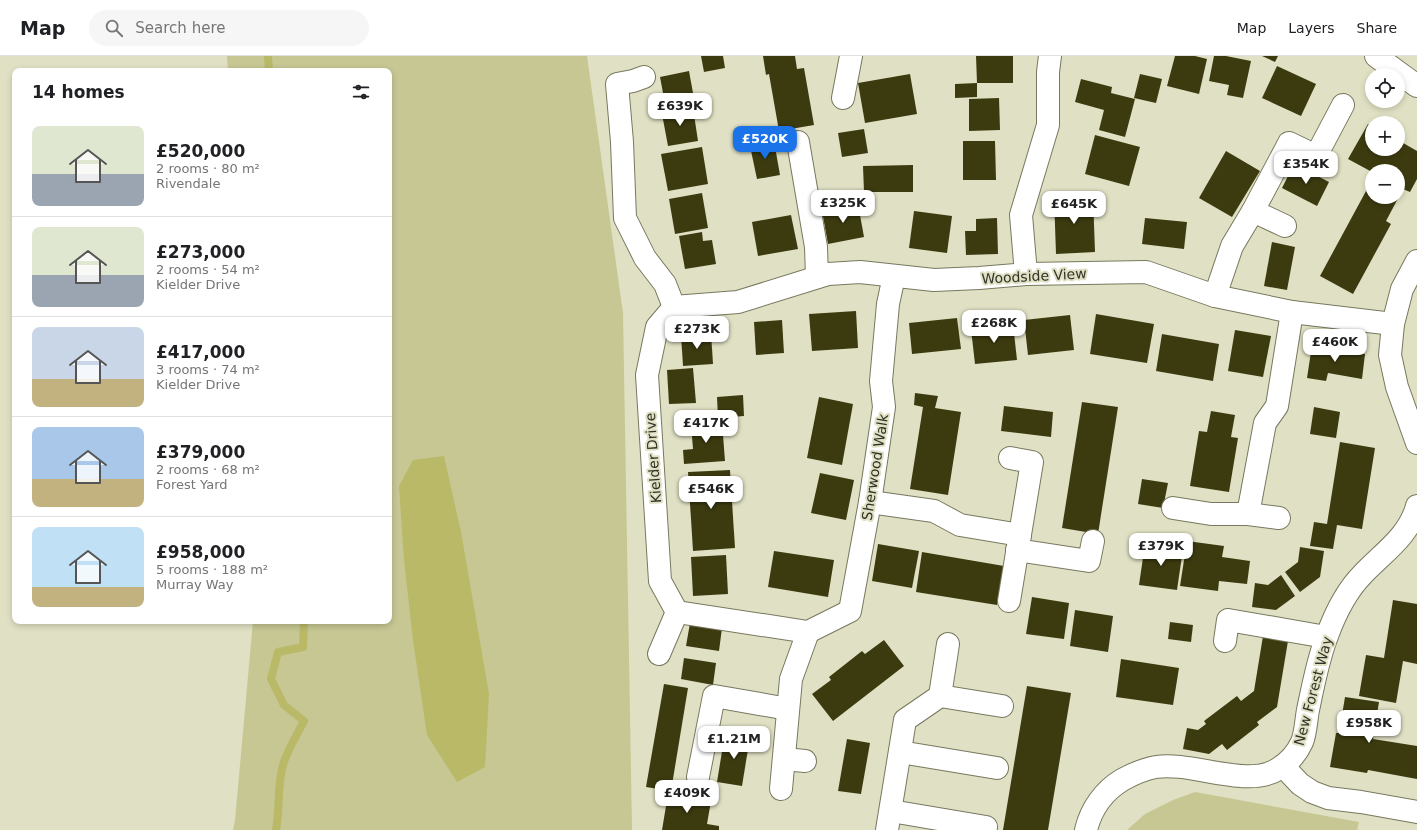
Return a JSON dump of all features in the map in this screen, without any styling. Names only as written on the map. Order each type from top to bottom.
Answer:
[{"type":"street","points":[[843,98],[851,56]]},
{"type":"street","points":[[1026,274],[1021,215],[1048,125],[1048,72],[1050,56]]},
{"type":"street","points":[[1376,56],[1417,86]]},
{"type":"street","points":[[644,77],[617,84],[622,142],[625,218],[645,258],[665,284],[674,307]]},
{"type":"street","points":[[1215,296],[1232,246],[1253,211],[1289,143],[1316,156],[1343,105]]},
{"type":"street","points":[[798,142],[816,247],[817,277]]},
{"type":"street","points":[[1253,211],[1285,226]]},
{"type":"street","points":[[1417,261],[1402,289],[1393,324],[1390,355],[1397,387],[1417,443]]},
{"type":"street","name":"Woodside View","points":[[674,307],[738,302],[828,274],[860,272],[934,280],[1026,274],[1146,272],[1215,296],[1292,312],[1393,324]]},
{"type":"street","name":"Sherwood Walk","points":[[808,632],[850,611],[870,502],[884,407],[881,381],[888,304],[894,276]]},
{"type":"street","name":"Kielder Drive","points":[[674,307],[657,326],[647,375],[660,581],[677,612]]},
{"type":"street","points":[[1248,514],[1265,423],[1277,406],[1292,312]]},
{"type":"street","points":[[1009,601],[1032,462],[1010,458]]},
{"type":"street","points":[[870,502],[934,512],[960,525],[1089,561],[1093,541]]},
{"type":"street","name":"New Forest Way","points":[[1086,830],[1097,803],[1115,785],[1134,773],[1156,766],[1182,767],[1237,775],[1261,776],[1278,770],[1292,758],[1302,742],[1312,691],[1326,637],[1341,603],[1362,574],[1397,542],[1414,518],[1417,506]]},
{"type":"street","points":[[1174,508],[1211,514],[1248,514],[1279,518]]},
{"type":"street","points":[[659,654],[677,612],[808,632],[791,679],[788,709],[794,760],[781,789]]},
{"type":"street","points":[[1224,641],[1228,620],[1326,637]]},
{"type":"street","points":[[940,696],[948,644]]},
{"type":"street","points":[[698,778],[714,696],[788,709]]},
{"type":"street","points":[[986,827],[889,820],[905,720],[940,696],[1002,706]]},
{"type":"street","points":[[900,752],[997,768]]},
{"type":"street","points":[[1283,766],[1300,784],[1312,792],[1328,798],[1417,812]]},
{"type":"green space","points":[[227,56],[587,56],[623,313],[632,830],[233,830],[253,624],[392,624],[392,68],[228,68]]},
{"type":"green space","points":[[1195,792],[1359,822],[1357,830],[1127,830],[1145,814],[1173,800]]},
{"type":"shaded area","points":[[444,456],[461,532],[489,694],[485,767],[457,782],[427,735],[413,640],[404,560],[399,486],[413,460]]},
{"type":"building","points":[[701,56],[723,56],[725,68],[704,72]]},
{"type":"building","points":[[763,56],[795,56],[797,69],[804,68],[814,125],[779,131],[769,74],[766,75]]},
{"type":"building","points":[[976,56],[1013,56],[1013,83],[977,83]]},
{"type":"building","points":[[1175,56],[1195,56],[1207,59],[1199,94],[1167,86]]},
{"type":"building","points":[[1214,56],[1226,56],[1251,61],[1243,98],[1227,95],[1229,85],[1209,81]]},
{"type":"building","points":[[1262,56],[1278,56],[1275,62]]},
{"type":"building","points":[[1277,66],[1316,84],[1301,116],[1262,98]]},
{"type":"building","points":[[689,71],[695,104],[666,109],[660,77]]},
{"type":"building","points":[[910,74],[917,114],[865,123],[858,83]]},
{"type":"building","points":[[1140,74],[1162,79],[1156,103],[1134,98]]},
{"type":"building","points":[[1081,79],[1112,87],[1111,93],[1135,99],[1125,137],[1099,130],[1104,110],[1075,102]]},
{"type":"building","points":[[977,83],[977,97],[955,98],[955,84]]},
{"type":"building","points":[[999,98],[1000,130],[969,131],[969,99]]},
{"type":"building","points":[[693,108],[698,141],[668,146],[662,114]]},
{"type":"building","points":[[864,129],[868,153],[842,157],[838,133]]},
{"type":"building","points":[[1365,129],[1365,156],[1405,156],[1405,144],[1417,151],[1417,179],[1410,192],[1405,190],[1405,164],[1365,164],[1365,168],[1348,159]]},
{"type":"building","points":[[1095,135],[1140,147],[1129,186],[1085,174]]},
{"type":"building","points":[[774,141],[780,175],[757,179],[750,146]]},
{"type":"building","points":[[963,141],[995,141],[996,180],[963,180]]},
{"type":"building","points":[[702,147],[708,184],[668,191],[661,154]]},
{"type":"building","points":[[1226,151],[1260,171],[1232,217],[1199,198]]},
{"type":"building","points":[[1294,164],[1329,182],[1317,206],[1282,188]]},
{"type":"building","points":[[913,165],[913,192],[864,192],[863,166]]},
{"type":"building","points":[[702,193],[708,228],[675,234],[669,199]]},
{"type":"building","points":[[1365,193],[1365,204],[1395,204],[1386,221],[1391,224],[1353,294],[1320,276]]},
{"type":"building","points":[[1093,196],[1095,252],[1056,254],[1054,197]]},
{"type":"building","points":[[858,204],[864,237],[828,244],[822,211]]},
{"type":"building","points":[[914,211],[952,216],[947,253],[909,248]]},
{"type":"building","points":[[791,215],[798,249],[758,256],[752,222]]},
{"type":"building","points":[[997,218],[998,254],[966,255],[965,231],[976,231],[976,219]]},
{"type":"building","points":[[1145,218],[1187,222],[1184,249],[1142,244]]},
{"type":"building","points":[[702,232],[703,241],[712,240],[716,264],[685,269],[679,236]]},
{"type":"building","points":[[1272,242],[1295,247],[1287,290],[1264,286]]},
{"type":"building","points":[[856,311],[858,348],[812,351],[809,314]]},
{"type":"building","points":[[1096,314],[1154,324],[1147,363],[1090,354]]},
{"type":"building","points":[[1070,315],[1074,350],[1028,355],[1024,320]]},
{"type":"building","points":[[957,318],[961,349],[912,354],[909,323]]},
{"type":"building","points":[[782,320],[784,353],[756,355],[754,322]]},
{"type":"building","points":[[1013,324],[1017,360],[975,364],[971,329]]},
{"type":"building","points":[[1235,330],[1271,336],[1263,377],[1228,371]]},
{"type":"building","points":[[711,333],[713,364],[683,366],[681,335]]},
{"type":"building","points":[[1162,334],[1219,344],[1213,381],[1156,371]]},
{"type":"building","points":[[1312,345],[1365,354],[1362,379],[1328,373],[1326,381],[1307,378]]},
{"type":"building","points":[[693,368],[696,403],[669,404],[667,370]]},
{"type":"building","points":[[915,393],[938,396],[935,408],[961,412],[948,495],[910,489],[923,407],[914,405]]},
{"type":"building","points":[[743,395],[744,416],[718,418],[717,397]]},
{"type":"building","points":[[819,397],[853,404],[842,465],[807,458]]},
{"type":"building","points":[[1082,402],[1118,407],[1098,534],[1062,528]]},
{"type":"building","points":[[1004,406],[1053,412],[1051,437],[1001,431]]},
{"type":"building","points":[[1314,407],[1340,412],[1336,438],[1310,434]]},
{"type":"building","points":[[1211,411],[1235,415],[1231,437],[1238,438],[1229,492],[1190,486],[1199,431],[1207,432]]},
{"type":"building","points":[[722,422],[725,461],[684,464],[683,450],[693,449],[691,424]]},
{"type":"building","points":[[1340,442],[1375,448],[1362,529],[1337,525],[1333,549],[1310,546],[1314,522],[1327,524]]},
{"type":"building","points":[[730,470],[735,548],[693,551],[688,472]]},
{"type":"building","points":[[820,473],[854,480],[846,520],[811,513]]},
{"type":"building","points":[[1142,479],[1168,483],[1163,508],[1138,504]]},
{"type":"building","points":[[1187,541],[1224,546],[1222,557],[1250,561],[1247,584],[1219,581],[1218,591],[1180,586]]},
{"type":"building","points":[[878,544],[919,551],[912,588],[872,581]]},
{"type":"building","points":[[1145,544],[1183,549],[1177,590],[1139,585]]},
{"type":"building","points":[[1300,547],[1324,551],[1320,577],[1300,592],[1285,572],[1298,562]]},
{"type":"building","points":[[774,551],[834,560],[828,597],[768,587]]},
{"type":"building","points":[[922,552],[1004,566],[997,605],[916,592]]},
{"type":"building","points":[[726,555],[728,594],[693,596],[691,557]]},
{"type":"building","points":[[1281,575],[1295,596],[1276,610],[1252,607],[1255,583],[1268,585]]},
{"type":"building","points":[[1032,597],[1069,603],[1064,639],[1026,634]]},
{"type":"building","points":[[1393,600],[1417,604],[1417,664],[1403,661],[1396,703],[1359,696],[1366,655],[1384,658]]},
{"type":"building","points":[[1075,610],[1113,616],[1108,652],[1070,646]]},
{"type":"building","points":[[1170,622],[1193,625],[1191,642],[1168,639]]},
{"type":"building","points":[[690,623],[722,628],[719,651],[686,646]]},
{"type":"building","points":[[1263,636],[1288,641],[1277,707],[1257,722],[1259,725],[1227,750],[1222,744],[1209,754],[1183,749],[1187,728],[1198,730],[1206,724],[1204,721],[1237,696],[1241,701],[1254,691]]},
{"type":"building","points":[[884,640],[904,666],[833,721],[812,694],[831,680],[829,677],[862,651],[865,654]]},
{"type":"building","points":[[684,658],[716,663],[713,685],[681,679]]},
{"type":"building","points":[[1121,659],[1179,668],[1173,705],[1116,697]]},
{"type":"building","points":[[664,684],[688,688],[671,791],[646,787]]},
{"type":"building","points":[[1027,686],[1071,693],[1048,830],[1003,830]]},
{"type":"building","points":[[1345,697],[1379,702],[1373,739],[1417,746],[1417,779],[1368,770],[1367,773],[1330,767],[1336,733],[1339,733]]},
{"type":"building","points":[[725,733],[750,737],[742,786],[717,782]]},
{"type":"building","points":[[847,739],[870,743],[861,794],[838,791]]},
{"type":"building","points":[[668,794],[711,801],[707,824],[719,826],[719,830],[662,830]]},
{"type":"waterway","points":[[268,56],[269,68]]},
{"type":"waterway","points":[[276,830],[280,781],[283,765],[289,749],[304,721],[284,705],[271,679],[278,652],[303,647],[304,624]]}]
